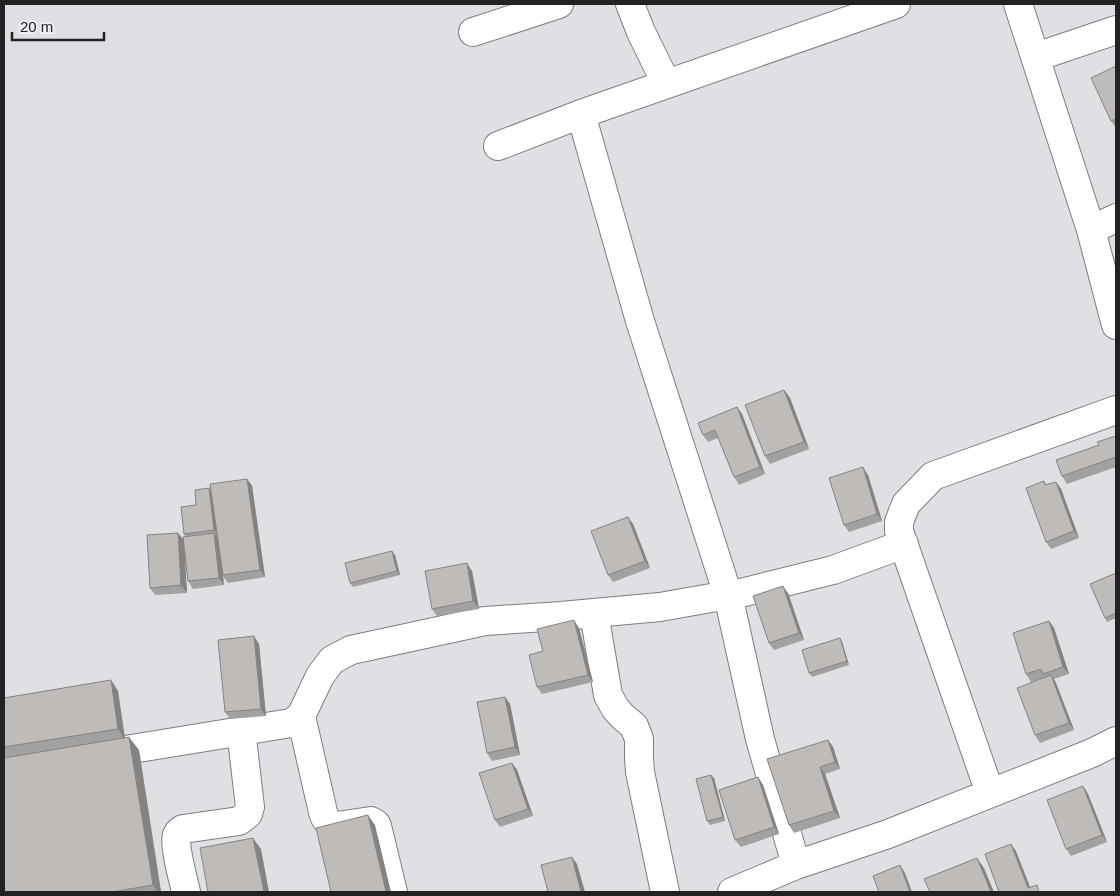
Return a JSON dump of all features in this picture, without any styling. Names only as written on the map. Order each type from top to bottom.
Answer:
[{"type":"street","points":[[473,32],[559,4]]},
{"type":"street","points":[[630,4],[666,84]]},
{"type":"street","points":[[498,146],[580,114],[896,4]]},
{"type":"street","points":[[1018,4],[1091,230],[1116,325]]},
{"type":"street","points":[[1036,57],[1116,30]]},
{"type":"street","points":[[580,114],[640,321],[728,595],[760,739],[796,865]]},
{"type":"street","points":[[1091,230],[1116,218]]},
{"type":"street","points":[[990,794],[899,531],[899,522],[906,504],[933,476],[1116,410]]},
{"type":"street","points":[[72,759],[291,723],[301,716],[320,676],[332,660],[351,650],[485,621],[660,607],[745,592],[833,570],[904,544]]},
{"type":"street","points":[[594,613],[608,695],[615,708],[638,732],[640,772],[665,892]]},
{"type":"street","points":[[301,716],[323,812],[327,822],[337,826],[371,821],[376,824],[393,892]]},
{"type":"street","points":[[186,892],[177,847],[176,839],[178,832],[183,829],[239,821],[248,814],[250,807],[241,730]]},
{"type":"street","points":[[733,892],[796,865],[888,834],[990,794],[1092,753],[1116,741]]},
{"type":"building","points":[[1116,66],[1116,119],[1111,121],[1091,78]]},
{"type":"building","points":[[784,390],[804,442],[765,456],[745,405]]},
{"type":"building","points":[[737,407],[760,467],[734,477],[715,430],[703,435],[698,423]]},
{"type":"building","points":[[1116,436],[1116,457],[1062,476],[1056,460],[1099,445],[1097,442]]},
{"type":"building","points":[[863,467],[877,514],[844,525],[829,478]]},
{"type":"building","points":[[247,479],[260,570],[223,575],[210,484]]},
{"type":"building","points":[[1044,481],[1045,485],[1056,482],[1074,531],[1046,542],[1026,488]]},
{"type":"building","points":[[209,488],[214,530],[184,534],[181,507],[196,505],[195,490]]},
{"type":"building","points":[[628,517],[645,561],[608,575],[591,531]]},
{"type":"building","points":[[178,533],[181,585],[150,588],[147,535]]},
{"type":"building","points":[[214,533],[219,578],[188,581],[183,537]]},
{"type":"building","points":[[392,551],[397,571],[350,583],[345,563]]},
{"type":"building","points":[[467,563],[473,601],[432,609],[425,571]]},
{"type":"building","points":[[1116,573],[1116,613],[1105,618],[1090,584]]},
{"type":"building","points":[[783,586],[799,633],[769,643],[753,596]]},
{"type":"building","points":[[574,620],[588,675],[537,687],[529,655],[543,651],[537,629]]},
{"type":"building","points":[[1049,621],[1063,667],[1043,674],[1041,669],[1026,674],[1013,633]]},
{"type":"building","points":[[254,636],[261,709],[225,712],[218,640]]},
{"type":"building","points":[[840,638],[847,661],[809,673],[802,650]]},
{"type":"building","points":[[1051,675],[1069,723],[1035,735],[1017,688]]},
{"type":"building","points":[[111,680],[118,729],[4,747],[4,698]]},
{"type":"building","points":[[505,697],[515,747],[487,753],[477,702]]},
{"type":"building","points":[[129,737],[153,885],[112,892],[4,892],[4,758]]},
{"type":"building","points":[[828,740],[835,762],[820,767],[834,811],[789,825],[767,759]]},
{"type":"building","points":[[512,763],[528,809],[495,820],[479,773]]},
{"type":"building","points":[[711,775],[723,817],[707,821],[696,779]]},
{"type":"building","points":[[758,777],[774,827],[735,840],[719,790]]},
{"type":"building","points":[[1083,786],[1102,835],[1066,849],[1047,800]]},
{"type":"building","points":[[368,815],[386,892],[331,892],[316,828]]},
{"type":"building","points":[[253,838],[264,892],[208,892],[200,848]]},
{"type":"building","points":[[1011,844],[1028,888],[1037,885],[1039,892],[999,892],[985,854]]},
{"type":"building","points":[[572,857],[581,892],[548,892],[541,865]]},
{"type":"building","points":[[977,858],[991,892],[930,892],[924,879]]},
{"type":"building","points":[[900,865],[910,892],[879,892],[873,876]]}]
